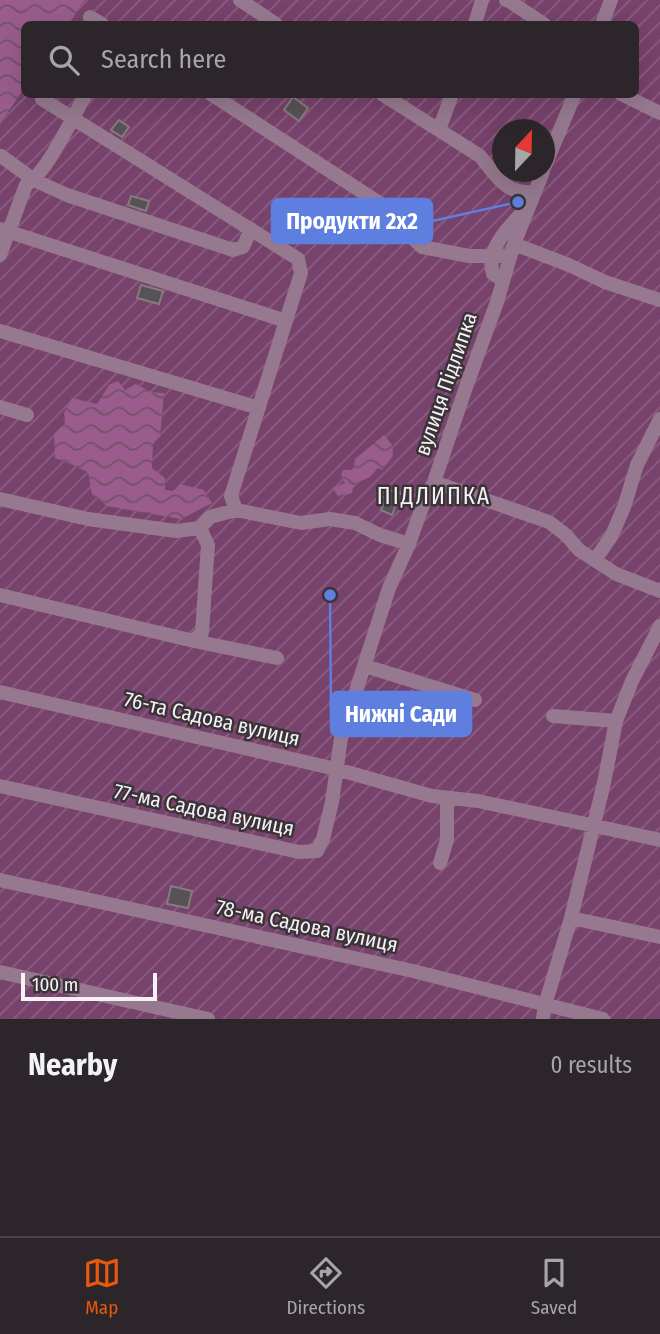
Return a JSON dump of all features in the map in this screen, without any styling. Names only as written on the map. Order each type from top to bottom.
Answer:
[{"type":"street","points":[[240,0],[272,21]]},
{"type":"street","points":[[476,21],[482,0]]},
{"type":"street","points":[[506,0],[539,21]]},
{"type":"street","points":[[603,21],[611,0]]},
{"type":"street","points":[[0,255],[4,230],[26,185],[34,180],[46,164],[84,98]]},
{"type":"street","points":[[217,98],[384,206],[422,247],[468,256],[493,256],[512,251],[569,265],[605,282],[660,300]]},
{"type":"street","points":[[388,98],[480,156],[498,181],[512,188],[534,192]]},
{"type":"street","points":[[439,131],[451,98]]},
{"type":"street","name":"вулиця Підлипка","points":[[555,143],[573,98]]},
{"type":"street","points":[[629,98],[660,113]]},
{"type":"street","points":[[42,99],[298,259],[301,273],[231,496],[236,510]]},
{"type":"street","points":[[1,156],[34,180],[66,195],[233,250],[243,247],[251,229]]},
{"type":"street","name":"вулиця Підлипка","points":[[337,769],[341,738],[389,588],[434,482],[512,251],[539,182]]},
{"type":"street","points":[[503,279],[493,274],[493,256],[505,229],[528,207]]},
{"type":"street","points":[[4,230],[286,321]]},
{"type":"street","points":[[0,331],[259,408]]},
{"type":"street","points":[[0,407],[27,415]]},
{"type":"street","points":[[595,560],[612,535],[637,465],[660,419]]},
{"type":"street","points":[[434,482],[549,522],[579,550],[615,574],[660,591]]},
{"type":"street","points":[[0,499],[88,519],[176,531],[200,528],[210,517],[236,510],[301,523],[330,519],[355,523],[380,535],[409,544]]},
{"type":"street","points":[[194,641],[202,632],[208,545],[200,528]]},
{"type":"street","points":[[0,595],[277,658]]},
{"type":"street","points":[[544,1012],[571,918],[604,783],[616,721],[632,681],[660,626]]},
{"type":"street","points":[[365,667],[475,700]]},
{"type":"street","name":"76-та Садова вулиця","points":[[0,692],[337,769],[432,796],[478,801],[660,840]]},
{"type":"street","points":[[554,716],[616,721]]},
{"type":"street","name":"77-ма Садова вулиця","points":[[0,786],[299,852],[317,850],[323,839],[337,769]]},
{"type":"street","points":[[439,863],[447,840],[447,798]]},
{"type":"street","name":"78-ма Садова вулиця","points":[[0,880],[412,971],[544,1012],[603,1019]]},
{"type":"street","points":[[571,918],[660,937]]},
{"type":"street","points":[[0,972],[208,1019]]},
{"type":"shaded area","points":[[85,0],[660,0],[660,1019],[0,1019],[0,124],[21,93],[21,98],[639,98],[639,21],[71,21]]},
{"type":"water","points":[[0,0],[85,0],[71,21],[21,21],[21,93],[0,124]]},
{"type":"water","points":[[118,381],[125,390],[136,384],[151,392],[164,393],[160,436],[153,444],[152,468],[165,478],[165,490],[174,491],[180,484],[204,490],[212,503],[181,519],[107,506],[92,495],[88,472],[55,458],[54,434],[65,423],[64,413],[72,398],[97,404],[109,385]]},
{"type":"water","points":[[384,435],[392,445],[393,456],[382,470],[378,468],[369,478],[354,483],[352,493],[338,497],[333,488],[345,483],[341,475],[343,470],[353,470],[355,459]]},
{"type":"building","points":[[292,98],[308,108],[299,121],[284,110]]},
{"type":"building","points":[[119,120],[129,127],[122,137],[111,130]]},
{"type":"building","points":[[131,196],[149,201],[146,211],[128,205]]},
{"type":"building","points":[[141,285],[163,291],[159,304],[137,298]]},
{"type":"building","points":[[385,488],[406,496],[402,506],[396,504],[392,515],[381,510],[386,499],[381,496]]},
{"type":"building","points":[[171,886],[192,891],[188,908],[167,904]]},
{"type":"place","name":"Продукти 2х2","points":[[518,202]]},
{"type":"place","name":"Нижні Сади","points":[[330,595]]},
{"type":"district","name":"ПІДЛИПКА","points":[[434,496]]}]
